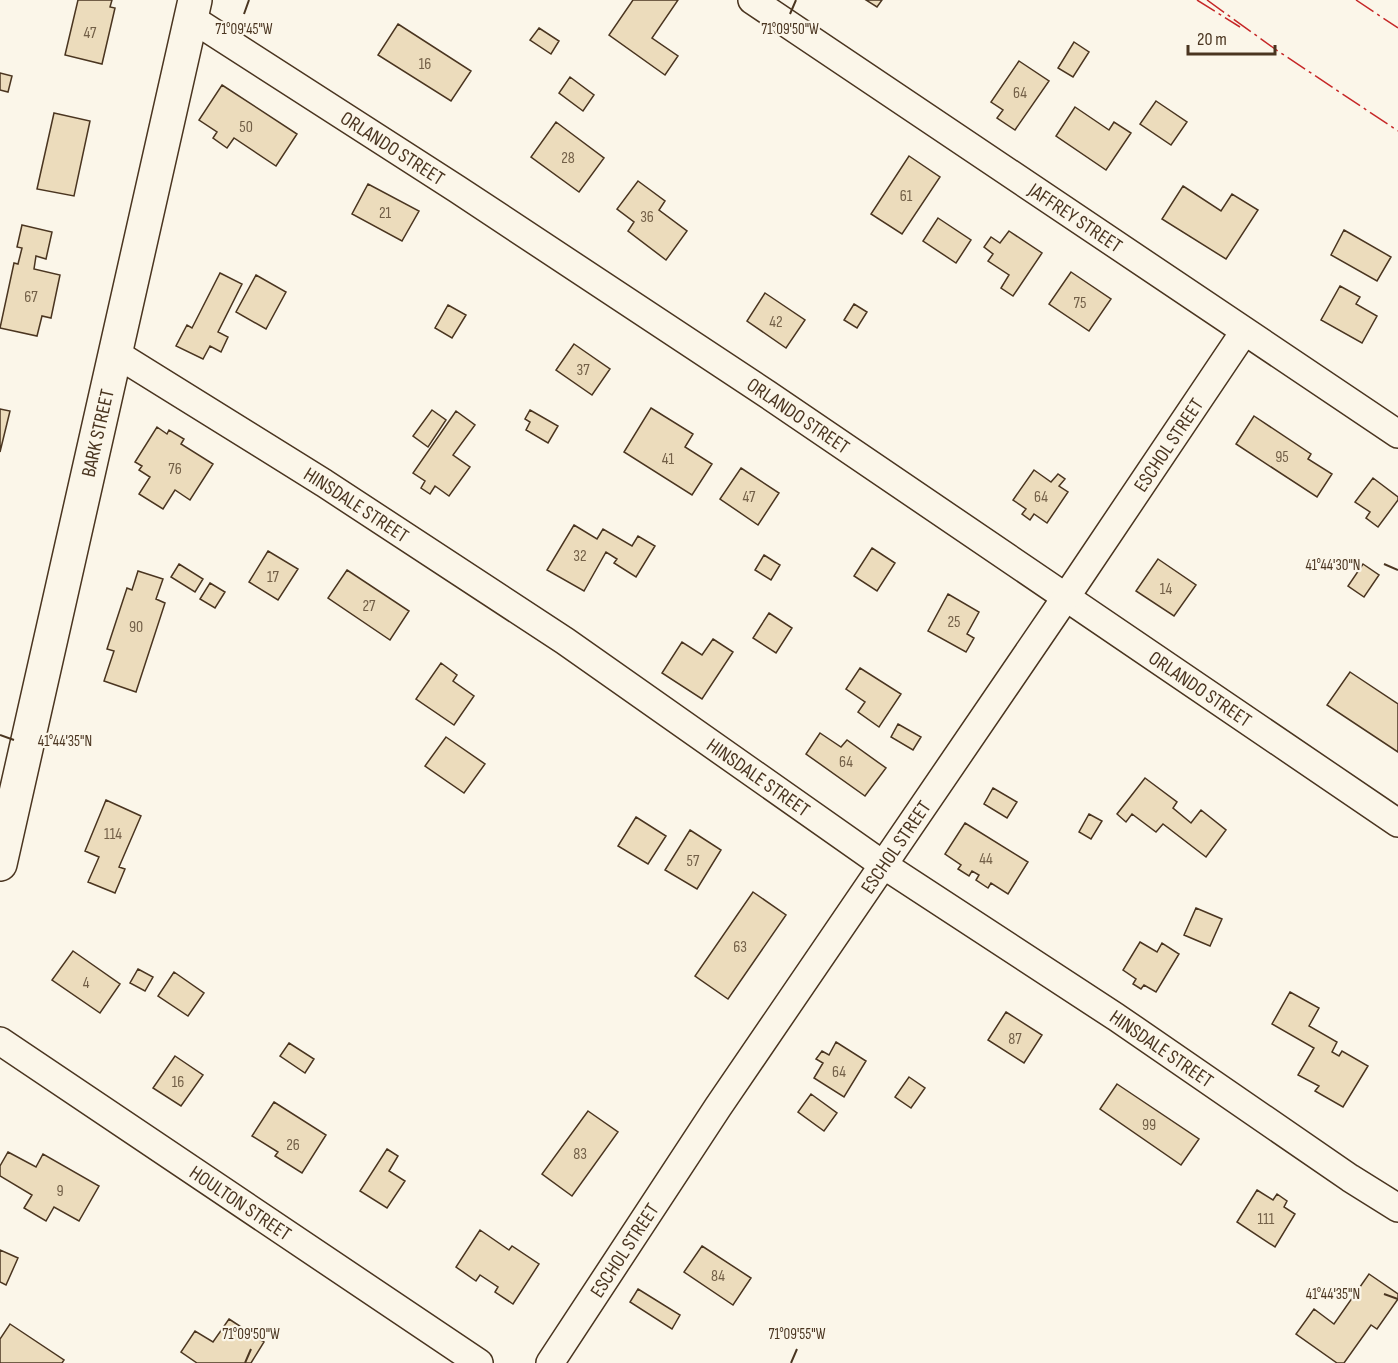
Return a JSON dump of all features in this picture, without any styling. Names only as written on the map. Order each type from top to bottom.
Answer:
[{"type":"main road","name":"BARK STREET","points":[[0,864],[193,9]]},
{"type":"street","name":"JAFFREY STREET","points":[[752,0],[1398,434]]},
{"type":"street","name":"ORLANDO STREET","points":[[193,9],[1398,823]]},
{"type":"street","name":"ESCHOL STREET","points":[[550,1363],[718,1107],[1244,332]]},
{"type":"street","name":"HINSDALE STREET","points":[[115,353],[324,483],[565,641],[882,864],[1116,1017],[1350,1178],[1398,1208]]},
{"type":"street","name":"HOULTON STREET","points":[[0,1041],[479,1363]]},
{"type":"building","points":[[78,0],[112,0],[110,7],[115,8],[102,64],[65,55]]},
{"type":"building","points":[[633,0],[678,0],[652,38],[678,56],[665,75],[609,35]]},
{"type":"building","points":[[866,0],[882,0],[877,7]]},
{"type":"building","points":[[398,24],[471,71],[451,101],[378,55]]},
{"type":"building","points":[[539,28],[559,41],[551,54],[530,40]]},
{"type":"building","points":[[1074,42],[1089,52],[1073,77],[1058,68]]},
{"type":"building","points":[[1019,61],[1049,81],[1015,130],[997,118],[1003,110],[991,102]]},
{"type":"building","points":[[0,73],[12,76],[8,92],[0,90]]},
{"type":"building","points":[[570,77],[594,95],[583,111],[559,93]]},
{"type":"building","points":[[222,85],[297,134],[276,166],[234,138],[227,148],[213,138],[217,132],[199,120]]},
{"type":"building","points":[[1156,101],[1187,122],[1171,145],[1140,124]]},
{"type":"building","points":[[1075,107],[1109,130],[1114,122],[1131,133],[1106,170],[1056,136]]},
{"type":"building","points":[[54,113],[90,121],[74,196],[37,189]]},
{"type":"building","points":[[556,122],[604,158],[579,192],[531,157]]},
{"type":"building","points":[[909,156],[940,177],[902,234],[871,214]]},
{"type":"building","points":[[638,181],[665,201],[659,210],[687,231],[666,260],[628,231],[634,222],[617,209]]},
{"type":"building","points":[[368,184],[419,211],[402,241],[352,214]]},
{"type":"building","points":[[1183,186],[1221,211],[1232,194],[1258,210],[1226,259],[1162,219]]},
{"type":"building","points":[[938,218],[971,240],[956,263],[923,241]]},
{"type":"building","points":[[22,225],[52,232],[46,259],[36,256],[34,269],[60,275],[51,318],[42,316],[37,336],[0,328],[14,263],[18,264],[22,248],[17,247]]},
{"type":"building","points":[[1344,230],[1391,257],[1377,281],[1331,255]]},
{"type":"building","points":[[1009,231],[1042,253],[1013,296],[1001,288],[1009,275],[988,261],[993,254],[984,247],[991,237],[1000,243]]},
{"type":"building","points":[[1071,272],[1111,299],[1089,331],[1049,304]]},
{"type":"building","points":[[220,273],[242,284],[218,332],[228,337],[221,352],[210,346],[203,359],[176,346],[187,325],[192,328]]},
{"type":"building","points":[[256,275],[286,292],[266,329],[236,312]]},
{"type":"building","points":[[1340,286],[1360,297],[1356,304],[1377,316],[1362,343],[1321,320]]},
{"type":"building","points":[[765,293],[805,320],[786,348],[747,321]]},
{"type":"building","points":[[854,304],[867,312],[857,328],[844,320]]},
{"type":"building","points":[[448,305],[466,315],[452,338],[435,328]]},
{"type":"building","points":[[574,344],[610,369],[592,395],[556,370]]},
{"type":"building","points":[[651,408],[693,434],[685,447],[712,464],[692,495],[624,452]]},
{"type":"building","points":[[0,409],[10,411],[0,452]]},
{"type":"building","points":[[432,410],[446,420],[428,447],[413,436]]},
{"type":"building","points":[[530,410],[558,426],[548,443],[526,430],[530,422],[525,419]]},
{"type":"building","points":[[456,411],[475,425],[453,455],[470,467],[449,496],[435,486],[430,494],[421,488],[425,481],[413,473]]},
{"type":"building","points":[[1254,416],[1311,454],[1308,459],[1332,474],[1317,497],[1236,444]]},
{"type":"building","points":[[157,427],[167,434],[169,430],[184,439],[181,444],[213,464],[190,500],[175,490],[163,509],[139,494],[150,477],[139,470],[142,466],[135,462]]},
{"type":"building","points":[[741,468],[779,493],[758,525],[720,499]]},
{"type":"building","points":[[1034,470],[1051,482],[1058,474],[1065,479],[1059,486],[1068,492],[1047,523],[1034,514],[1030,520],[1022,514],[1026,509],[1013,500]]},
{"type":"building","points":[[1373,478],[1398,497],[1378,527],[1366,518],[1370,512],[1355,502]]},
{"type":"building","points":[[574,525],[597,539],[603,529],[632,546],[638,536],[655,546],[636,577],[614,563],[617,559],[606,552],[584,591],[547,570]]},
{"type":"building","points":[[872,548],[895,563],[877,591],[854,576]]},
{"type":"building","points":[[268,551],[298,569],[278,600],[249,582]]},
{"type":"building","points":[[764,555],[780,565],[771,580],[755,570]]},
{"type":"building","points":[[1158,559],[1196,585],[1174,616],[1136,591]]},
{"type":"building","points":[[179,564],[203,579],[195,592],[171,577]]},
{"type":"building","points":[[1363,564],[1379,575],[1364,597],[1348,586]]},
{"type":"building","points":[[347,570],[409,611],[390,640],[328,598]]},
{"type":"building","points":[[138,571],[163,579],[156,599],[165,603],[136,692],[104,681],[114,651],[107,649],[127,588],[132,590]]},
{"type":"building","points":[[210,583],[225,592],[215,608],[200,599]]},
{"type":"building","points":[[948,594],[979,612],[967,634],[974,638],[966,652],[928,631]]},
{"type":"building","points":[[769,613],[792,628],[776,653],[753,638]]},
{"type":"building","points":[[713,639],[733,652],[702,699],[662,673],[682,642],[702,655]]},
{"type":"building","points":[[441,663],[457,675],[453,681],[474,696],[454,725],[416,699]]},
{"type":"building","points":[[860,668],[901,694],[879,727],[858,712],[865,702],[846,689]]},
{"type":"building","points":[[1350,672],[1398,704],[1398,752],[1327,705]]},
{"type":"building","points":[[898,724],[921,737],[913,750],[891,737]]},
{"type":"building","points":[[820,733],[841,747],[847,740],[886,768],[865,796],[806,754]]},
{"type":"building","points":[[446,737],[485,764],[464,793],[425,766]]},
{"type":"building","points":[[1145,778],[1177,802],[1173,808],[1191,823],[1201,810],[1226,830],[1206,857],[1163,824],[1156,832],[1132,814],[1126,822],[1117,814]]},
{"type":"building","points":[[993,788],[1017,802],[1007,818],[984,804]]},
{"type":"building","points":[[106,800],[141,816],[119,867],[125,869],[115,893],[88,882],[99,857],[85,851]]},
{"type":"building","points":[[1089,814],[1102,821],[1091,839],[1079,832]]},
{"type":"building","points":[[636,817],[666,836],[648,864],[618,846]]},
{"type":"building","points":[[965,823],[1028,862],[1008,894],[991,883],[988,888],[976,880],[979,875],[972,871],[969,876],[958,869],[961,865],[945,854]]},
{"type":"building","points":[[690,830],[721,850],[697,889],[665,870]]},
{"type":"building","points":[[753,892],[786,915],[728,999],[695,976]]},
{"type":"building","points":[[1196,908],[1222,919],[1210,946],[1184,935]]},
{"type":"building","points":[[1140,942],[1157,952],[1162,943],[1179,954],[1156,992],[1144,985],[1141,989],[1133,984],[1136,979],[1123,970]]},
{"type":"building","points":[[73,951],[120,984],[100,1013],[52,980]]},
{"type":"building","points":[[138,969],[153,977],[145,991],[130,983]]},
{"type":"building","points":[[174,972],[204,993],[188,1016],[158,996]]},
{"type":"building","points":[[1290,992],[1319,1008],[1309,1026],[1337,1042],[1332,1052],[1339,1056],[1342,1051],[1368,1066],[1343,1107],[1315,1091],[1319,1086],[1298,1075],[1314,1048],[1272,1024]]},
{"type":"building","points":[[1006,1012],[1042,1035],[1024,1063],[988,1040]]},
{"type":"building","points":[[836,1042],[866,1061],[844,1097],[814,1078],[823,1063],[816,1059],[822,1051],[829,1055]]},
{"type":"building","points":[[289,1043],[314,1059],[305,1073],[280,1056]]},
{"type":"building","points":[[175,1056],[203,1075],[181,1106],[153,1088]]},
{"type":"building","points":[[909,1077],[925,1088],[911,1108],[895,1097]]},
{"type":"building","points":[[1117,1084],[1199,1139],[1181,1165],[1100,1109]]},
{"type":"building","points":[[811,1094],[837,1113],[824,1131],[798,1112]]},
{"type":"building","points":[[274,1102],[326,1135],[302,1173],[275,1156],[278,1152],[252,1136]]},
{"type":"building","points":[[588,1111],[618,1132],[572,1196],[542,1174]]},
{"type":"building","points":[[387,1149],[398,1156],[389,1171],[405,1181],[387,1208],[360,1191]]},
{"type":"building","points":[[8,1152],[36,1167],[43,1154],[99,1186],[79,1221],[54,1207],[46,1221],[24,1208],[32,1195],[0,1176],[0,1166]]},
{"type":"building","points":[[1257,1190],[1273,1200],[1277,1194],[1287,1201],[1284,1207],[1295,1214],[1275,1247],[1237,1222]]},
{"type":"building","points":[[480,1230],[509,1250],[512,1246],[539,1264],[513,1304],[495,1292],[498,1287],[480,1275],[476,1281],[456,1267]]},
{"type":"building","points":[[702,1246],[751,1278],[733,1305],[684,1272]]},
{"type":"building","points":[[0,1250],[18,1258],[6,1285],[0,1282]]},
{"type":"building","points":[[1369,1274],[1398,1294],[1398,1299],[1377,1329],[1371,1325],[1344,1363],[1337,1363],[1296,1334],[1314,1309],[1334,1324]]},
{"type":"building","points":[[638,1289],[680,1315],[672,1329],[630,1302]]},
{"type":"building","points":[[229,1319],[264,1342],[251,1363],[197,1363],[181,1352],[195,1331],[213,1342]]},
{"type":"building","points":[[10,1324],[64,1360],[62,1363],[0,1363],[0,1339]]},
{"type":"power","points":[[1197,0],[1240,27]]},
{"type":"power","points":[[1207,0],[1275,49],[1398,131]]},
{"type":"power","points":[[1356,0],[1398,28]]}]
